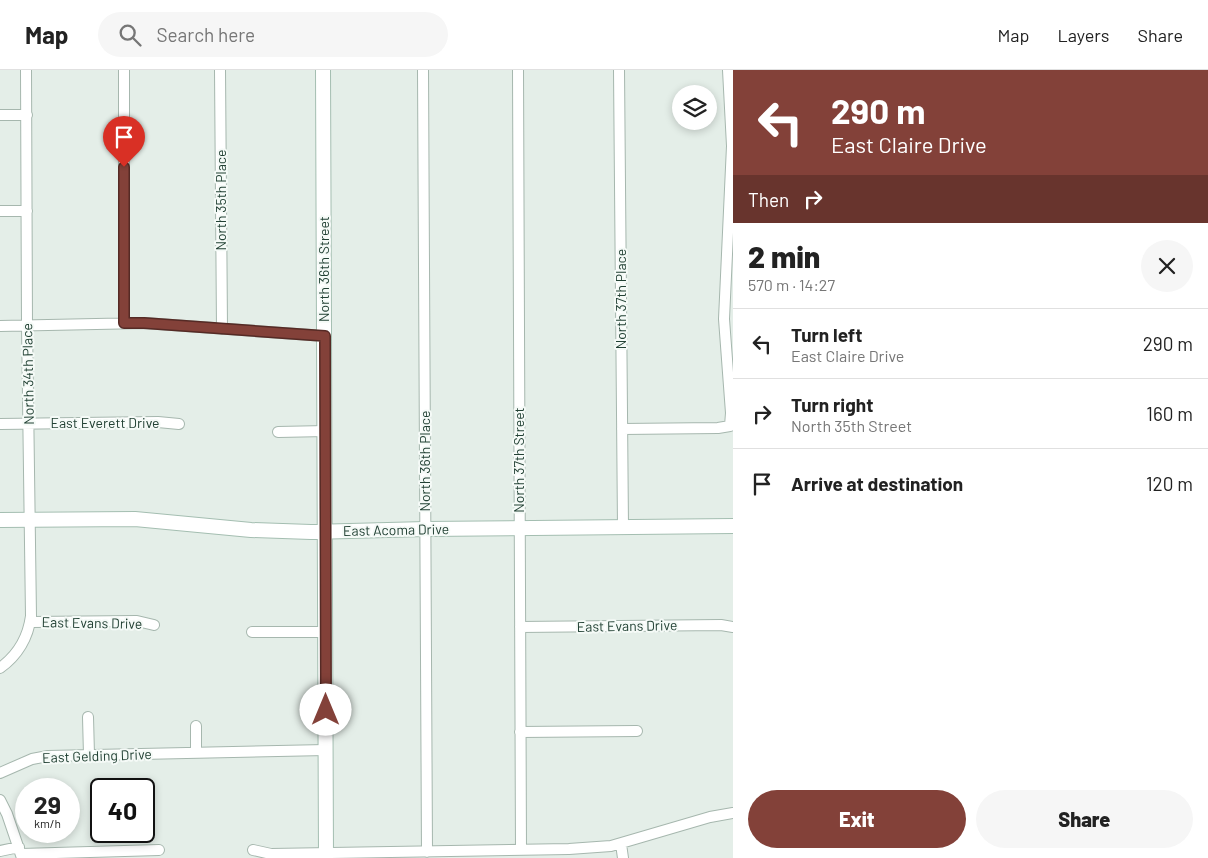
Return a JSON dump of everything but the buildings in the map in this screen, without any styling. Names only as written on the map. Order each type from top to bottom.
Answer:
[{"type":"street","name":"North 34th Place","points":[[0,668],[18,652],[26,639],[31,622],[26,70]]},
{"type":"street","points":[[124,70],[124,323]]},
{"type":"street","name":"North 35th Place","points":[[220,70],[222,329]]},
{"type":"street","name":"North 36th Street","points":[[323,70],[326,431],[326,856]]},
{"type":"street","name":"North 36th Place","points":[[424,70],[427,852]]},
{"type":"street","name":"North 37th Street","points":[[518,70],[521,850]]},
{"type":"street","name":"North 37th Place","points":[[619,70],[623,528]]},
{"type":"street","points":[[622,429],[718,428],[730,426],[731,413],[724,319],[732,146],[728,70]]},
{"type":"street","points":[[0,115],[27,115]]},
{"type":"street","points":[[0,211],[27,211]]},
{"type":"street","points":[[0,326],[144,323],[325,336]]},
{"type":"street","name":"East Everett Drive","points":[[0,424],[158,422],[179,424]]},
{"type":"street","points":[[278,432],[326,431]]},
{"type":"street","name":"East Acoma Drive","points":[[0,520],[136,519],[251,530],[326,532],[426,529],[733,526]]},
{"type":"street","name":"East Evans Drive","points":[[31,622],[136,621],[154,625]]},
{"type":"street","name":"East Evans Drive","points":[[520,628],[721,625],[733,627]]},
{"type":"street","points":[[252,632],[325,632]]},
{"type":"street","points":[[88,717],[89,755]]},
{"type":"street","points":[[196,726],[196,753]]},
{"type":"street","points":[[520,732],[637,732]]},
{"type":"street","name":"East Gelding Drive","points":[[0,773],[32,759],[48,756],[326,750]]},
{"type":"street","points":[[0,800],[21,853]]},
{"type":"street","points":[[253,850],[270,854],[326,856],[569,849],[611,846],[710,817],[733,813]]},
{"type":"street","points":[[621,844],[622,858]]},
{"type":"street","points":[[0,851],[21,853],[159,850]]},
{"type":"route","points":[[124,167],[124,323],[325,336],[326,710]]}]
